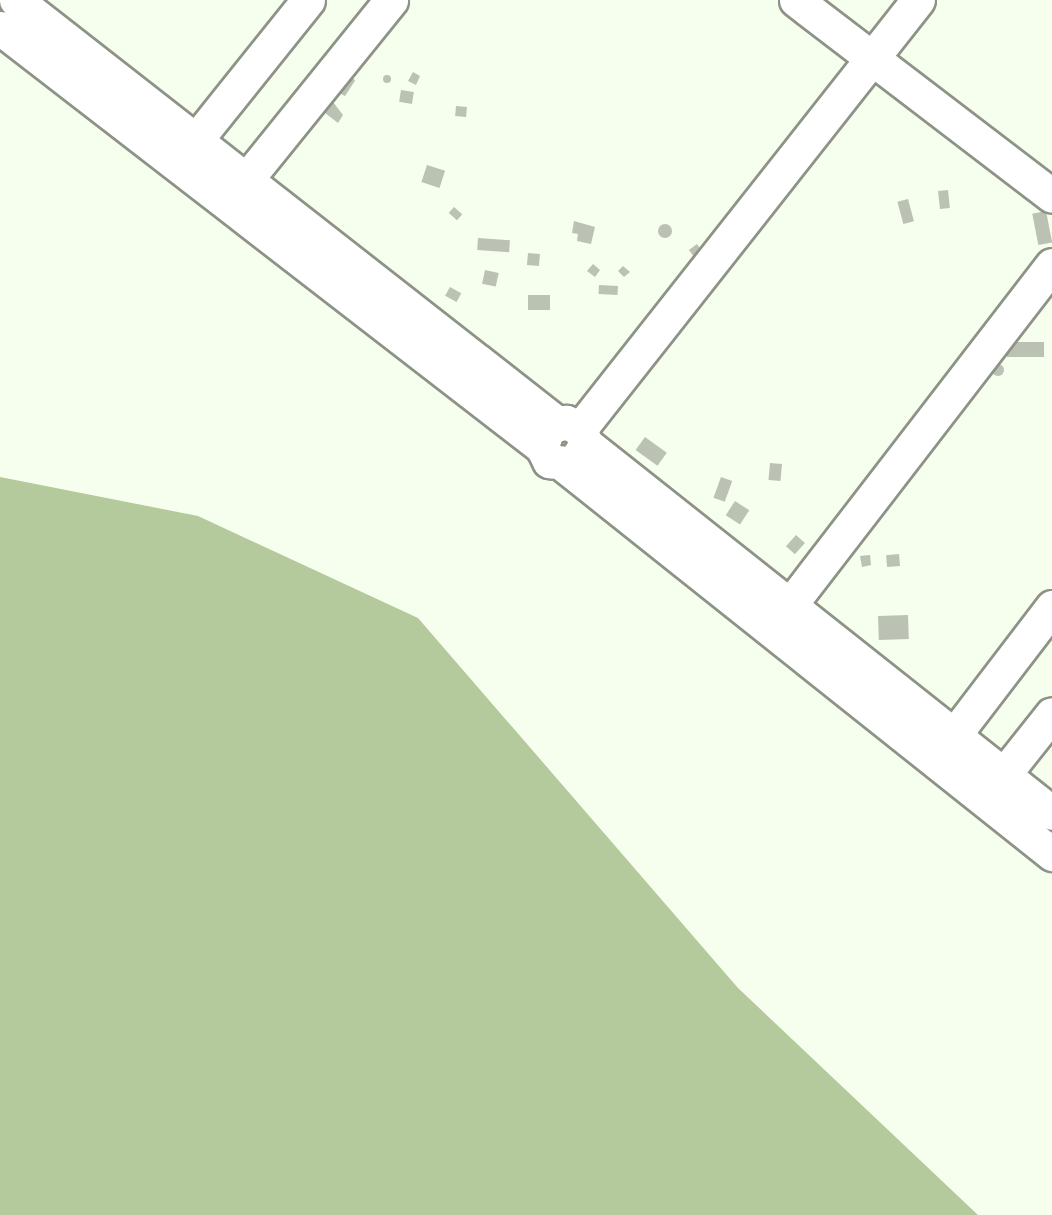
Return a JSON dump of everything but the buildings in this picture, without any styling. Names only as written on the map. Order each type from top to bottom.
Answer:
[{"type":"street","points":[[16,0],[246,180],[566,442],[1052,854]]},
{"type":"street","points":[[196,140],[307,0]]},
{"type":"street","points":[[246,180],[391,0]]},
{"type":"street","points":[[796,0],[1052,197]]},
{"type":"street","points":[[566,442],[918,0]]},
{"type":"street","points":[[0,27],[790,605],[1052,813]]},
{"type":"street","points":[[790,605],[1052,265]]},
{"type":"street","points":[[955,734],[1052,607]]},
{"type":"street","points":[[1004,773],[1052,714]]},
{"type":"shaded area","points":[[0,477],[198,516],[418,618],[738,988],[978,1215],[0,1215]]}]
